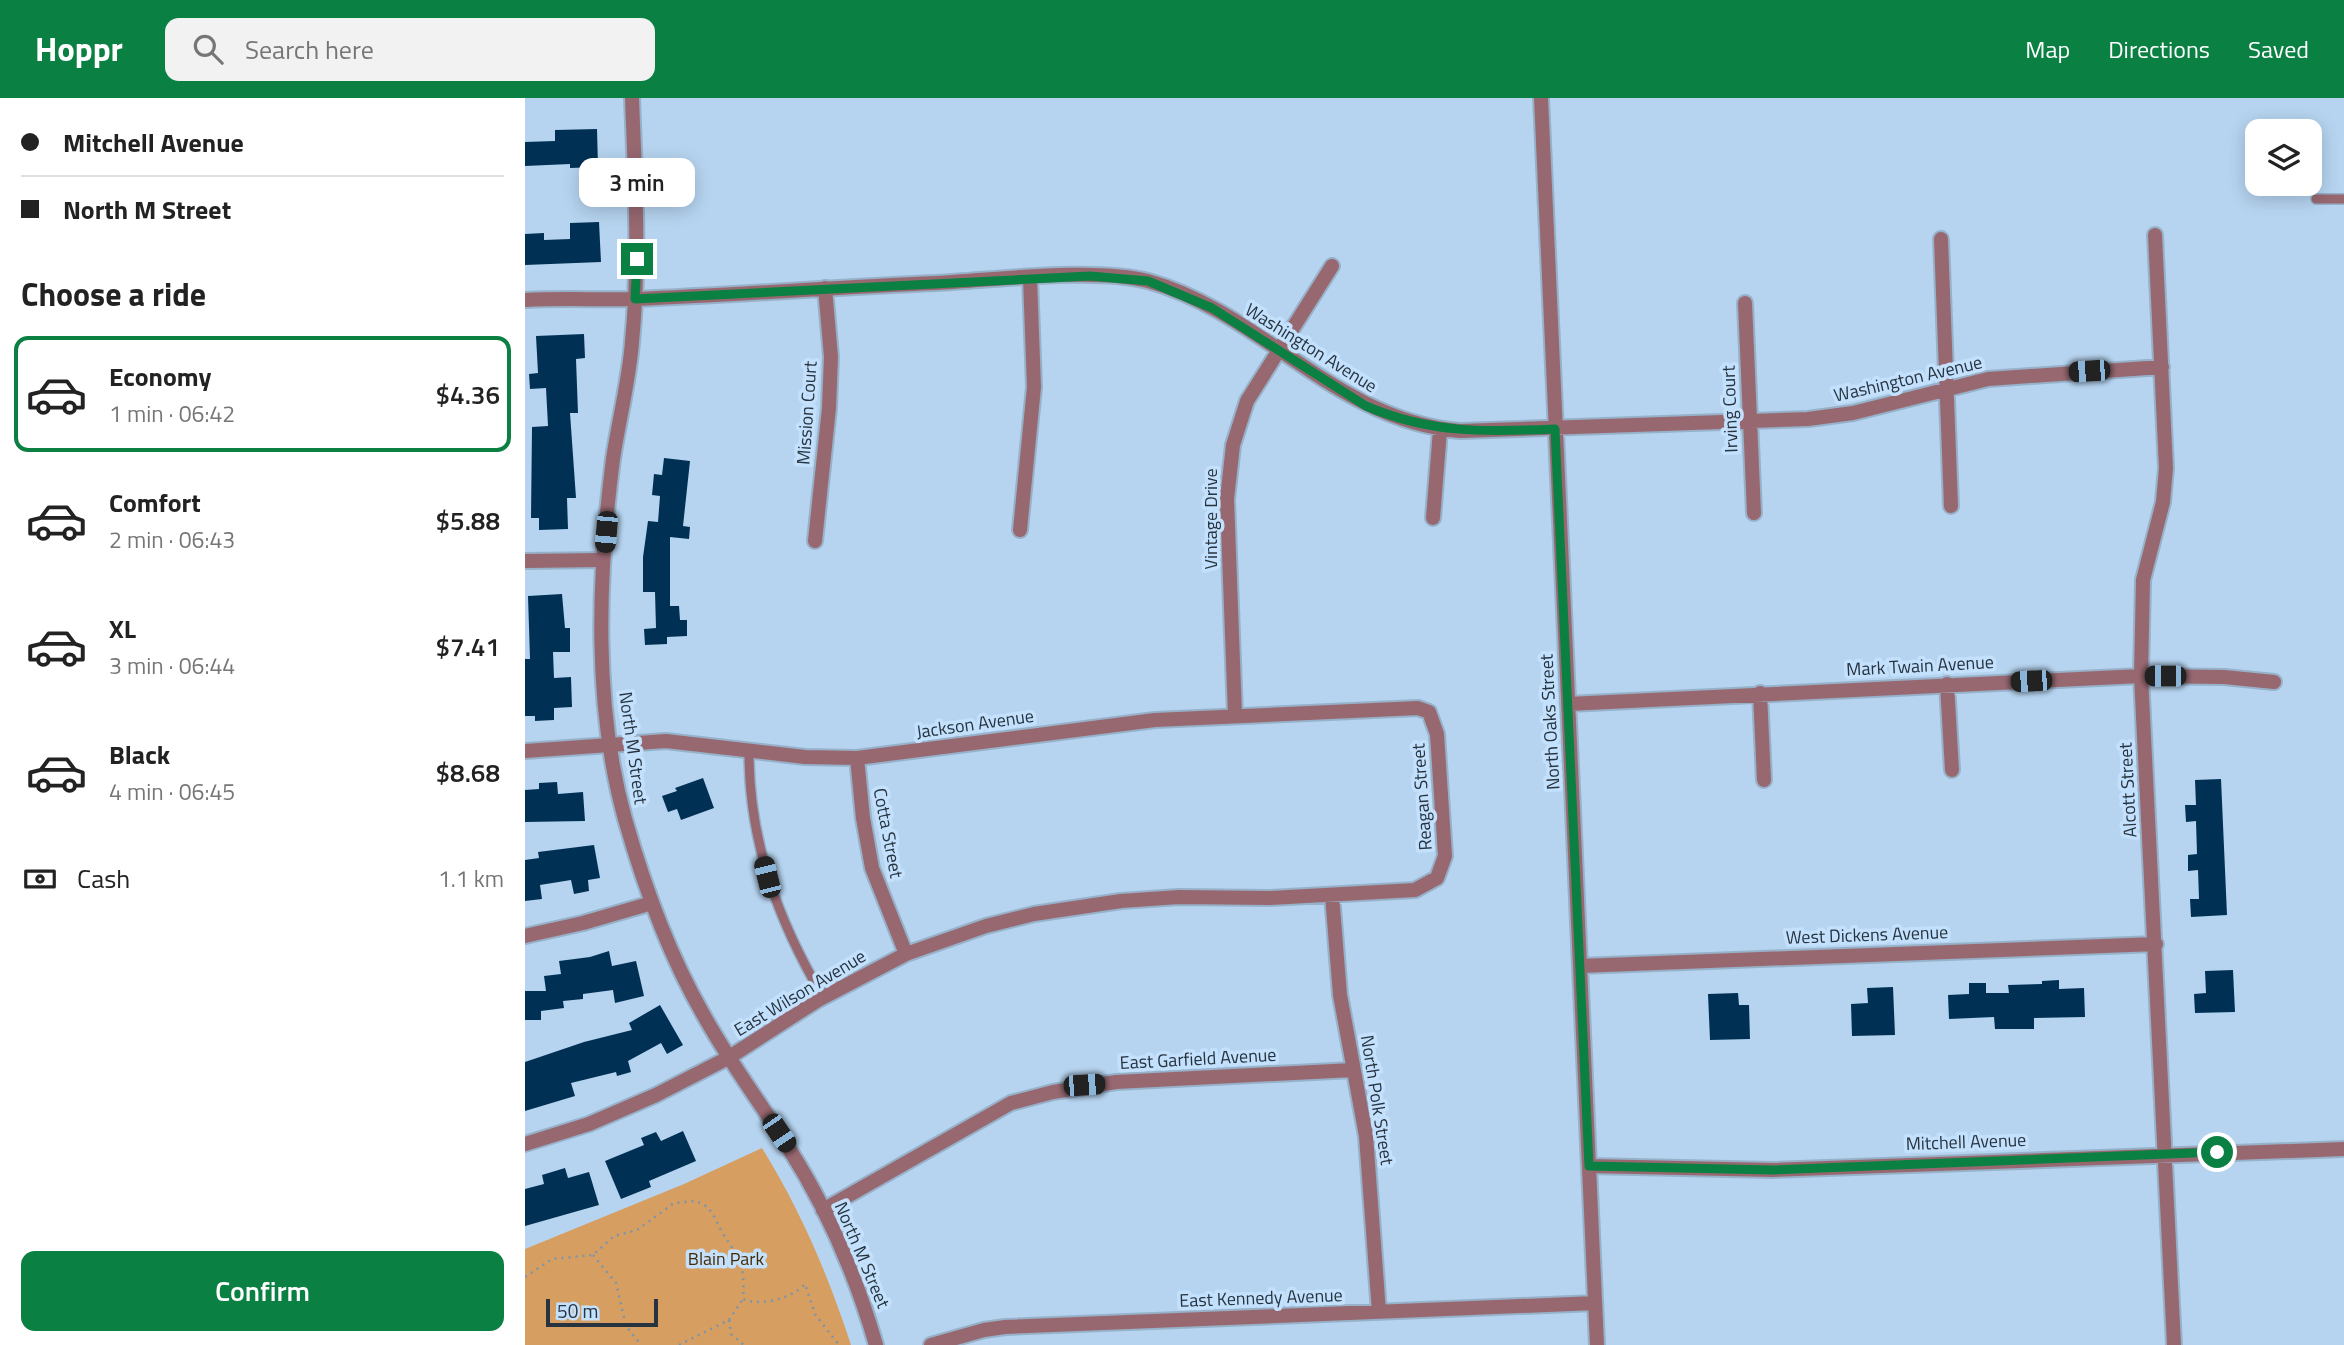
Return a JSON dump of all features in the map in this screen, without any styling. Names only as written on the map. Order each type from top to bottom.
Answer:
[{"type":"street","name":"North M Street","points":[[632,98],[637,234],[635,299],[630,367],[614,456],[603,560],[603,647],[611,743],[624,815],[652,903],[690,990],[729,1058],[789,1147],[823,1210],[851,1269],[876,1345]]},
{"type":"street","name":"North Oaks Street","points":[[1541,98],[1597,1345]]},
{"type":"street","name":"Alcott Street","points":[[2155,235],[2166,468],[2163,502],[2143,580],[2141,676],[2174,1345]]},
{"type":"street","points":[[1941,239],[1951,506]]},
{"type":"street","name":"Vintage Drive","points":[[1235,715],[1227,527],[1229,470],[1233,445],[1247,401],[1332,265]]},
{"type":"street","name":"Washington Avenue","points":[[525,300],[635,299],[1030,278],[1111,276],[1148,281],[1212,308],[1366,406],[1389,416],[1440,430],[1495,432],[1749,422],[1853,414],[1988,379],[2162,367]]},
{"type":"street","points":[[1020,530],[1034,387],[1030,278]]},
{"type":"street","name":"Mission Court","points":[[815,541],[829,408],[831,357],[825,288]]},
{"type":"street","name":"Irving Court","points":[[1745,303],[1753,513]]},
{"type":"street","points":[[1433,518],[1440,430]]},
{"type":"street","points":[[525,561],[603,560]]},
{"type":"street","name":"Mark Twain Avenue","points":[[1568,704],[2141,676],[2224,677],[2274,682]]},
{"type":"street","points":[[1947,684],[1952,770]]},
{"type":"street","points":[[1760,693],[1764,780]]},
{"type":"street","name":"Jackson Avenue","points":[[525,751],[666,741],[805,757],[857,758],[1155,720],[1406,708],[1429,712]]},
{"type":"street","name":"Reagan Street","points":[[1429,712],[1437,734],[1445,856],[1437,878]]},
{"type":"street","name":"Cotta Street","points":[[857,758],[863,818],[872,868],[906,954]]},
{"type":"street","name":"East Wilson Avenue","points":[[525,1144],[625,1110],[729,1058],[823,998],[906,954],[986,926],[1078,906],[1179,897],[1240,899],[1415,890],[1437,878]]},
{"type":"street","name":"North Polk Street","points":[[1332,895],[1335,957],[1366,1136],[1379,1312]]},
{"type":"street","points":[[525,936],[652,903]]},
{"type":"street","name":"West Dickens Avenue","points":[[1580,966],[2156,944]]},
{"type":"street","name":"East Garfield Avenue","points":[[823,1210],[1011,1103],[1053,1092],[1116,1082],[1353,1070]]},
{"type":"street","name":"Mitchell Avenue","points":[[1589,1166],[1773,1170],[2166,1153],[2344,1149]]},
{"type":"street","name":"East Kennedy Avenue","points":[[931,1345],[1005,1327],[1595,1303]]},
{"type":"lane","points":[[2316,200],[2344,199]]},
{"type":"lane","points":[[749,752],[749,782],[757,838],[768,885],[802,962],[823,998]]},
{"type":"path","points":[[525,1278],[552,1259],[593,1255],[614,1236],[637,1230],[674,1203],[699,1202],[715,1214],[720,1229],[736,1249],[744,1280],[743,1299],[729,1320],[678,1345]]},
{"type":"path","points":[[593,1255],[616,1283],[626,1326],[641,1345]]},
{"type":"path","points":[[743,1299],[748,1302],[780,1298],[800,1290],[805,1284],[815,1314],[839,1345]]},
{"type":"path","points":[[729,1320],[731,1334],[744,1345]]},
{"type":"green space","name":"Blain Park","points":[[762,1148],[813,1244],[851,1345],[525,1345],[525,1249],[684,1184]]},
{"type":"building","points":[[597,129],[598,167],[570,168],[570,164],[525,166],[525,142],[555,141],[555,130]]},
{"type":"building","points":[[599,222],[601,262],[525,265],[525,234],[544,233],[544,240],[570,239],[570,223]]},
{"type":"building","points":[[584,334],[585,358],[576,359],[578,413],[570,413],[576,498],[567,498],[568,529],[539,530],[539,518],[531,518],[532,427],[548,426],[546,388],[530,389],[529,374],[538,373],[536,336]]},
{"type":"building","points":[[664,458],[690,461],[683,526],[690,527],[689,539],[670,537],[670,606],[679,606],[680,620],[687,620],[687,636],[667,637],[667,644],[645,645],[644,629],[656,628],[655,592],[643,592],[643,557],[648,521],[658,522],[660,496],[652,495],[654,474],[662,475]]},
{"type":"building","points":[[562,594],[565,628],[570,628],[570,652],[553,652],[554,678],[571,677],[572,707],[554,708],[554,720],[535,721],[535,716],[525,716],[525,659],[530,659],[528,596]]},
{"type":"building","points":[[703,778],[714,808],[681,820],[677,809],[668,812],[662,796]]},
{"type":"building","points":[[2221,779],[2227,915],[2191,917],[2190,899],[2199,899],[2198,870],[2188,871],[2188,855],[2197,854],[2196,821],[2186,822],[2185,805],[2196,805],[2195,780]]},
{"type":"building","points":[[557,782],[558,794],[583,792],[585,821],[525,822],[525,790],[539,789],[539,783]]},
{"type":"building","points":[[594,845],[600,878],[588,880],[589,891],[574,894],[571,880],[540,885],[542,899],[525,901],[525,860],[539,858],[538,852]]},
{"type":"building","points":[[609,951],[612,966],[636,961],[644,996],[615,1003],[613,990],[583,994],[583,999],[563,1001],[564,1008],[541,1011],[541,1020],[525,1020],[525,991],[546,991],[544,976],[561,974],[559,961],[590,957]]},
{"type":"building","points":[[2233,970],[2235,1012],[2195,1013],[2194,994],[2206,993],[2205,971]]},
{"type":"building","points":[[2059,980],[2059,989],[2084,988],[2085,1017],[2034,1018],[2034,1029],[1995,1029],[1994,1017],[1949,1019],[1948,995],[1969,994],[1969,983],[1986,983],[1986,993],[2009,993],[2008,985],[2042,984],[2042,981]]},
{"type":"building","points":[[1893,987],[1895,1035],[1852,1036],[1851,1004],[1868,1003],[1867,988]]},
{"type":"building","points":[[1738,993],[1739,1005],[1749,1005],[1750,1039],[1710,1040],[1708,994]]},
{"type":"building","points":[[660,1005],[683,1045],[667,1054],[661,1043],[628,1061],[631,1072],[617,1076],[616,1072],[571,1083],[575,1096],[525,1111],[525,1062],[584,1042],[632,1030],[629,1023]]},
{"type":"building","points":[[683,1131],[696,1161],[649,1181],[651,1187],[621,1199],[605,1161],[644,1145],[641,1138],[656,1132],[661,1141]]},
{"type":"building","points":[[565,1168],[568,1178],[589,1172],[599,1205],[525,1226],[525,1189],[544,1184],[542,1175]]},
{"type":"route","points":[[637,259],[635,299],[1030,278],[1090,276],[1148,281],[1212,308],[1366,406],[1389,416],[1440,430],[1495,432],[1555,429],[1589,1166],[1637,1164],[1773,1170],[2217,1152]]}]
